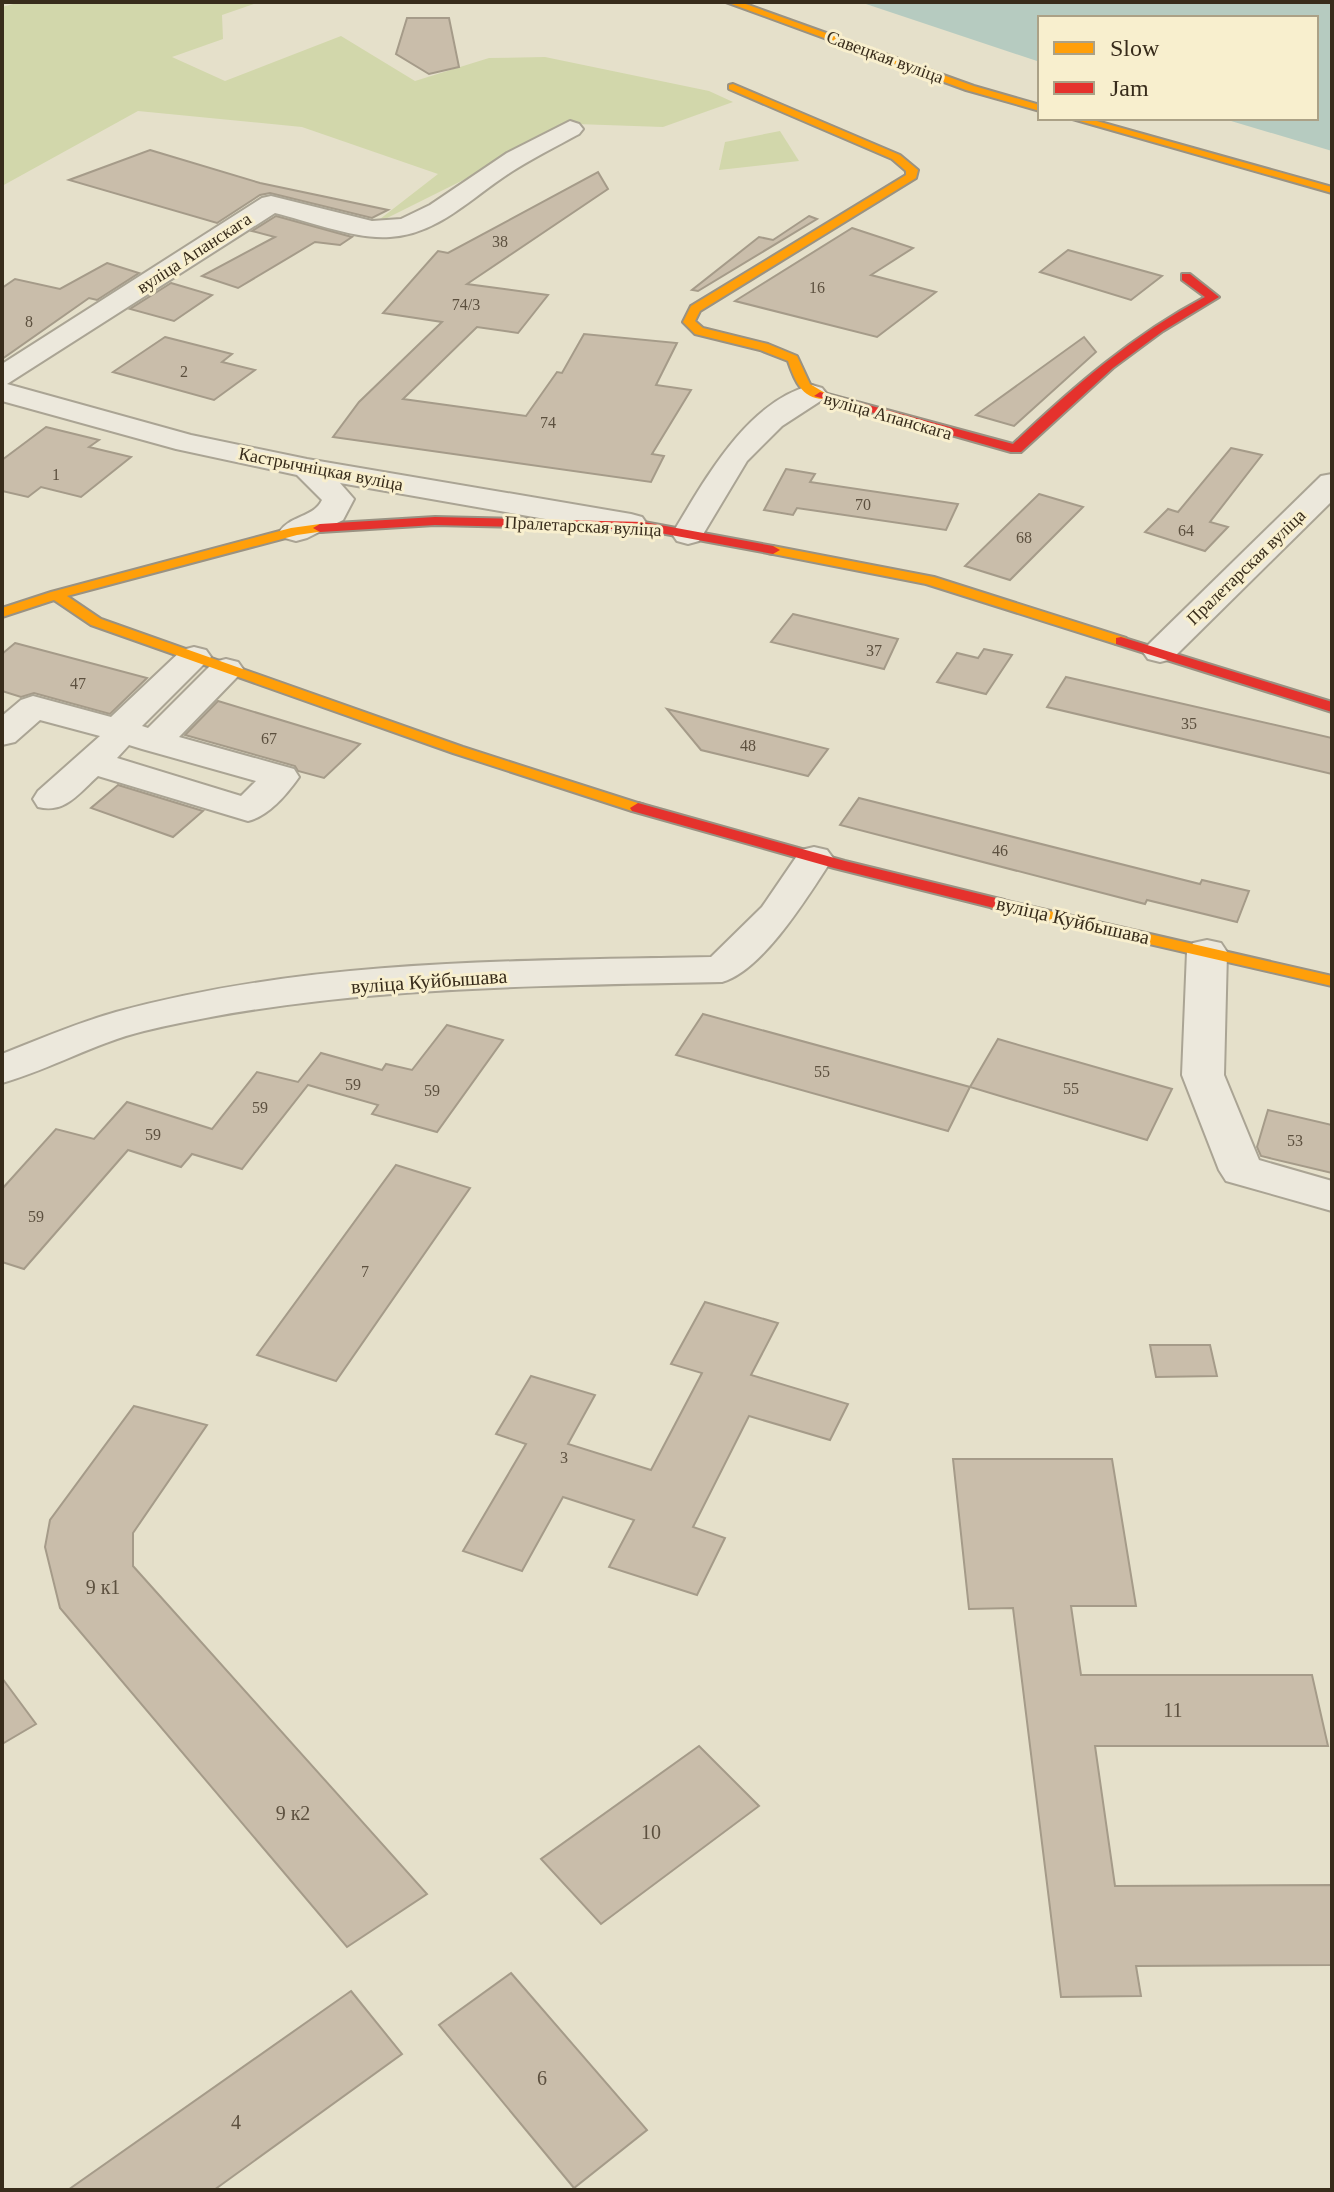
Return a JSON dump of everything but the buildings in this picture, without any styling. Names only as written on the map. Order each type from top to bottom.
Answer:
[{"type":"street","name":"Савецкая вуліца","points":[[731,2],[970,88],[1038,107]]},
{"type":"street","name":"вуліца Апанскага","points":[[733,87],[896,157],[912,170],[912,176],[695,309],[689,322],[699,331],[764,347],[793,359],[804,385],[812,394],[1016,449],[1104,365],[1193,305],[1213,297],[1186,277]]},
{"type":"street","points":[[1081,120],[1332,190]]},
{"type":"street","name":"вуліца Апанскага","points":[[2,377],[271,204],[372,229],[396,230],[425,220],[500,168],[570,129]]},
{"type":"street","name":"Кастрычніцкая вуліца","points":[[2,392],[187,443],[307,468],[644,526]]},
{"type":"street","points":[[688,534],[735,456],[771,420],[812,394]]},
{"type":"street","points":[[296,531],[332,513],[338,499],[307,468]]},
{"type":"street","name":"Пралетарская вуліца","points":[[1160,652],[1332,483]]},
{"type":"street","name":"Пралетарская вуліца","points":[[2,613],[56,595],[296,531],[368,523],[449,521],[644,526],[929,580],[1332,707]]},
{"type":"street","name":"вуліца Куйбышава","points":[[56,595],[96,622],[439,744],[675,820],[814,858],[1332,981]]},
{"type":"street","points":[[51,799],[91,762],[133,734],[210,663]]},
{"type":"street","points":[[2,734],[33,707],[281,777],[248,810],[91,762]]},
{"type":"street","name":"вуліца Куйбышава","points":[[2,1069],[144,1018],[254,999],[471,975],[722,969],[776,915],[814,858]]},
{"type":"street","points":[[1207,952],[1203,1075],[1241,1170],[1332,1196]]},
{"type":"green space","points":[[21,2],[260,2],[222,15],[223,39],[172,57],[225,81],[341,36],[415,81],[489,58],[545,57],[709,91],[733,102],[663,127],[576,124],[371,226],[438,174],[302,127],[138,111],[2,186],[2,7]]},
{"type":"green space","points":[[780,131],[799,161],[719,170],[725,142]]},
{"type":"shaded area","points":[[860,2],[1332,2],[1332,151],[1228,120],[1318,120],[1318,16],[1038,16],[1038,61]]},
{"type":"traffic: slow","points":[[731,2],[970,88],[1038,107]]},
{"type":"traffic: slow","points":[[733,87],[896,157],[912,170],[912,176],[695,309],[689,322],[699,331],[764,347],[793,359],[809,391],[820,396]]},
{"type":"traffic: slow","points":[[1081,120],[1332,190]]},
{"type":"traffic: slow","points":[[2,613],[56,595],[296,531],[320,528]]},
{"type":"traffic: slow","points":[[773,550],[929,580],[1121,641]]},
{"type":"traffic: slow","points":[[56,595],[96,622],[458,750],[638,808]]},
{"type":"traffic: slow","points":[[998,904],[1332,981]]},
{"type":"traffic: jam","points":[[820,396],[1016,449],[1085,385],[1133,346],[1213,297],[1186,277]]},
{"type":"traffic: jam","points":[[320,528],[435,521],[644,526],[773,550]]},
{"type":"traffic: jam","points":[[1121,641],[1332,707]]},
{"type":"traffic: jam","points":[[638,808],[840,865],[998,904]]}]
